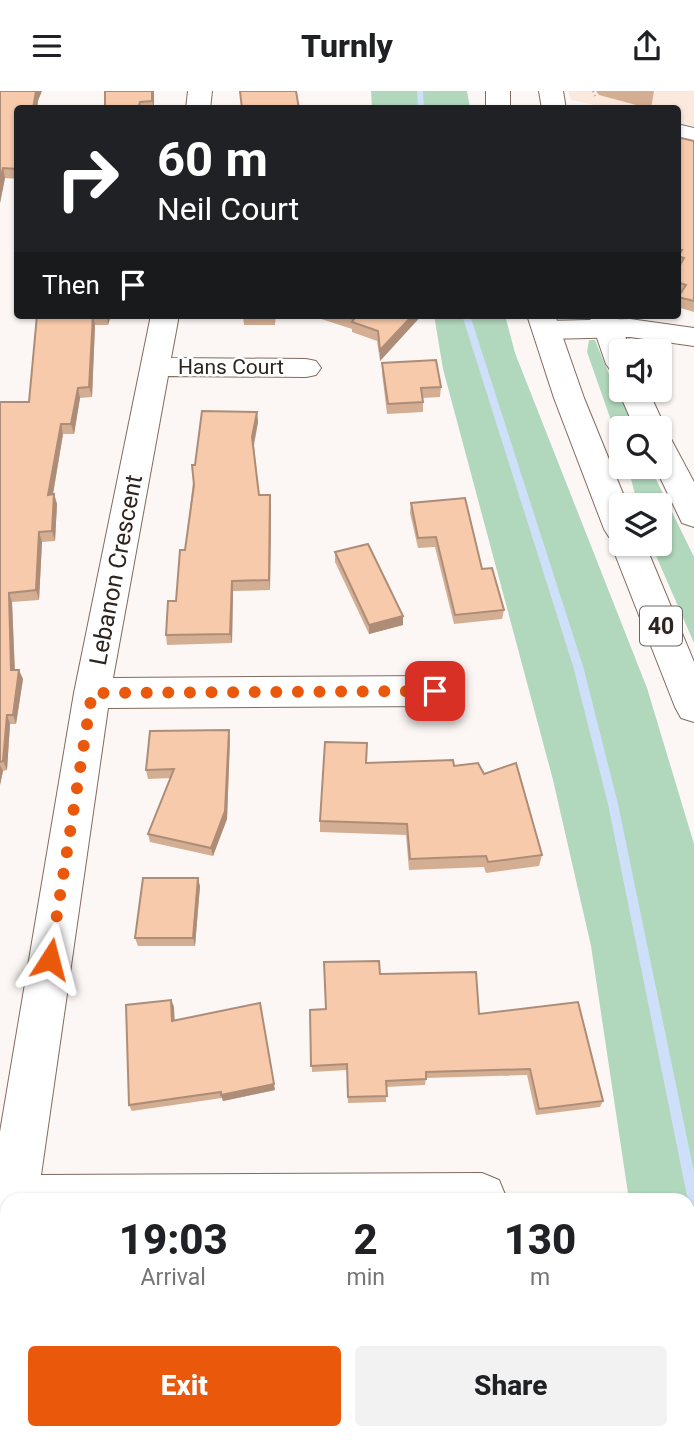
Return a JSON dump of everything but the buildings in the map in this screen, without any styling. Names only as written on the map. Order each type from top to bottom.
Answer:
[{"type":"main road","name":"Lebanon Crescent","points":[[7,1193],[92,693],[164,319]]},
{"type":"main road","points":[[605,321],[612,339]]},
{"type":"main road","points":[[609,499],[543,323],[605,321],[694,337]]},
{"type":"main road","name":"Hans Court","points":[[156,367],[306,367]]},
{"type":"main road","points":[[672,470],[694,515]]},
{"type":"main road","name":"40","points":[[633,556],[694,707]]},
{"type":"main road","points":[[92,693],[435,691]]},
{"type":"path","points":[[593,91],[595,96]]},
{"type":"shaded area","points":[[568,91],[694,91],[694,126],[681,124],[681,105],[595,105],[571,100]]},
{"type":"green space","points":[[371,91],[467,91],[469,105],[372,105]]},
{"type":"green space","points":[[435,319],[506,319],[515,353],[647,688],[694,844],[694,1193],[628,1193],[591,946],[553,780],[443,369]]},
{"type":"green space","points":[[589,340],[595,340],[609,374],[609,402],[622,402],[629,416],[609,416],[587,352]]},
{"type":"green space","points":[[631,479],[656,479],[663,493],[635,493]]},
{"type":"green space","points":[[672,512],[694,557],[694,643],[656,556],[672,556]]},
{"type":"waterway","points":[[420,91],[421,105]]},
{"type":"waterway","points":[[467,319],[578,666],[613,804],[692,1193]]},
{"type":"route","points":[[50,959],[92,693],[435,691]]}]
